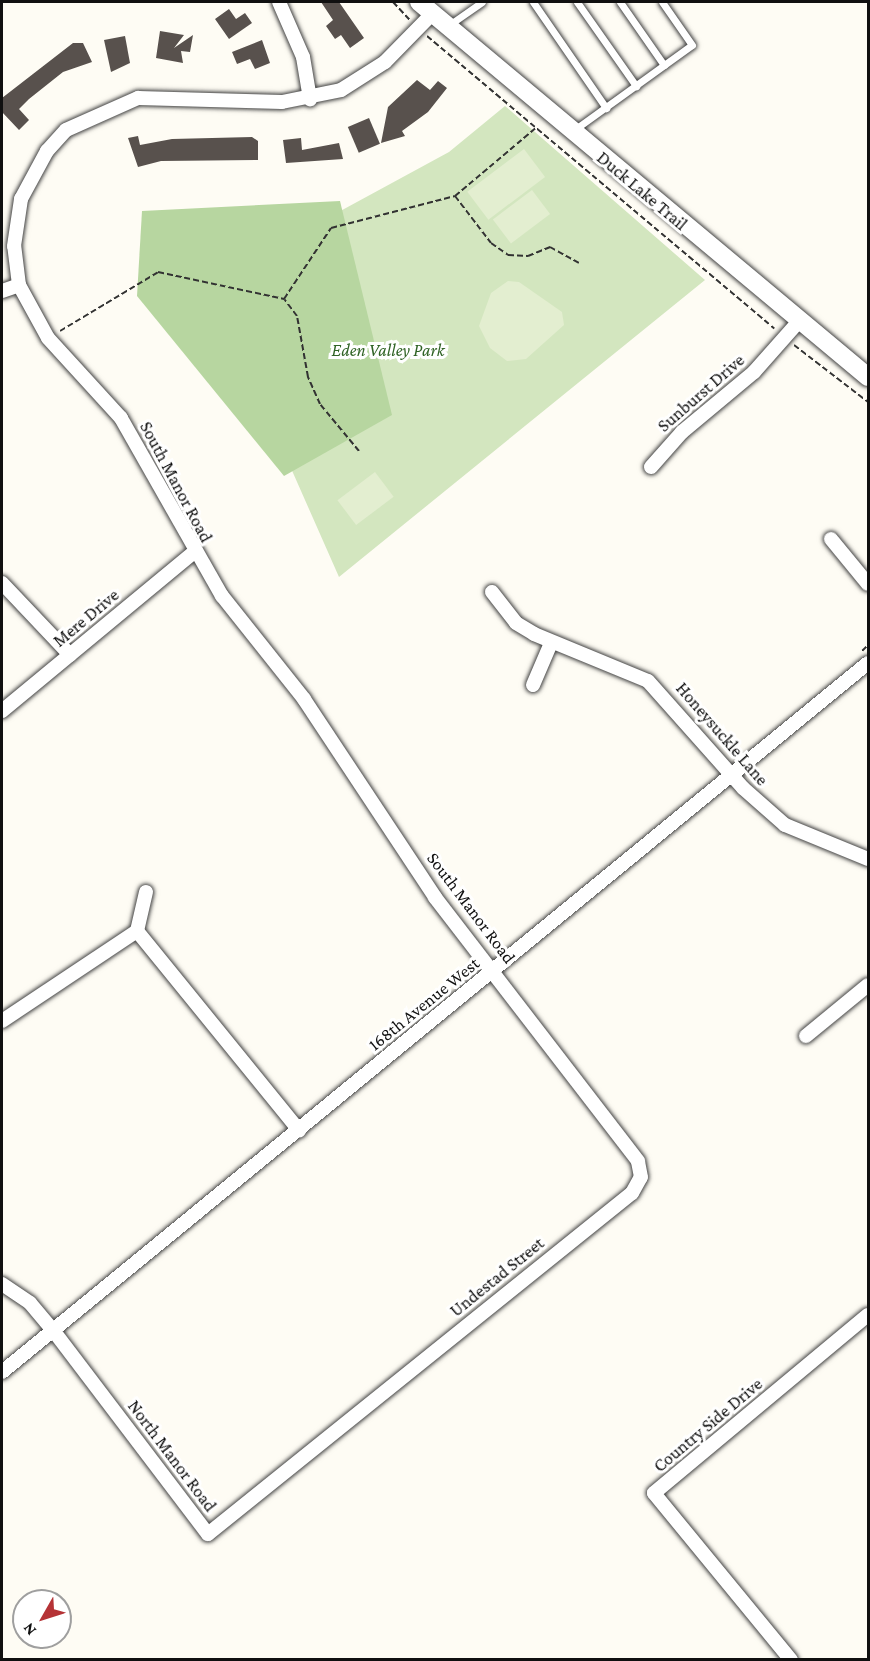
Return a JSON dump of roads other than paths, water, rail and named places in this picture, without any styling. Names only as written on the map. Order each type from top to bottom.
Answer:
[{"type":"street","points":[[279,2],[303,57],[310,99]]},
{"type":"street","name":"South Manor Road","points":[[425,8],[418,29],[365,78],[310,99],[138,98],[66,130],[47,151],[21,199],[14,246],[19,285],[48,338],[121,418],[193,553],[304,699],[435,897],[495,969],[638,1161]]},
{"type":"street","name":"Duck Lake Trail","points":[[425,8],[868,377]]},
{"type":"street","points":[[2,291],[19,285]]},
{"type":"street","name":"Sunburst Drive","points":[[651,467],[785,338],[800,320]]},
{"type":"street","points":[[831,539],[868,584]]},
{"type":"street","name":"Mere Drive","points":[[2,711],[193,553]]},
{"type":"street","points":[[2,583],[70,655]]},
{"type":"street","name":"Honeysuckle Lane","points":[[492,592],[516,623],[551,643],[648,681],[732,775],[785,825],[868,860]]},
{"type":"street","points":[[533,685],[551,643]]},
{"type":"street","name":"168th Avenue West","points":[[2,1372],[868,663]]},
{"type":"street","points":[[2,1020],[137,931],[146,892]]},
{"type":"street","points":[[137,931],[299,1130]]},
{"type":"street","points":[[806,1036],[868,985]]},
{"type":"street","name":"Undestad Street","points":[[358,1412],[632,1192],[641,1177],[638,1161]]},
{"type":"street","name":"North Manor Road","points":[[2,1284],[30,1303],[53,1330],[208,1534],[358,1412]]},
{"type":"street","name":"Country Side Drive","points":[[791,1659],[654,1493],[868,1315]]},
{"type":"lane","points":[[447,26],[482,2]]},
{"type":"lane","points":[[533,2],[606,108]]},
{"type":"lane","points":[[577,2],[636,86]]},
{"type":"lane","points":[[620,2],[664,66]]},
{"type":"lane","points":[[572,132],[692,45],[662,2]]},
{"type":"park label","name":"Eden Valley Park","points":[[388,350]]}]
